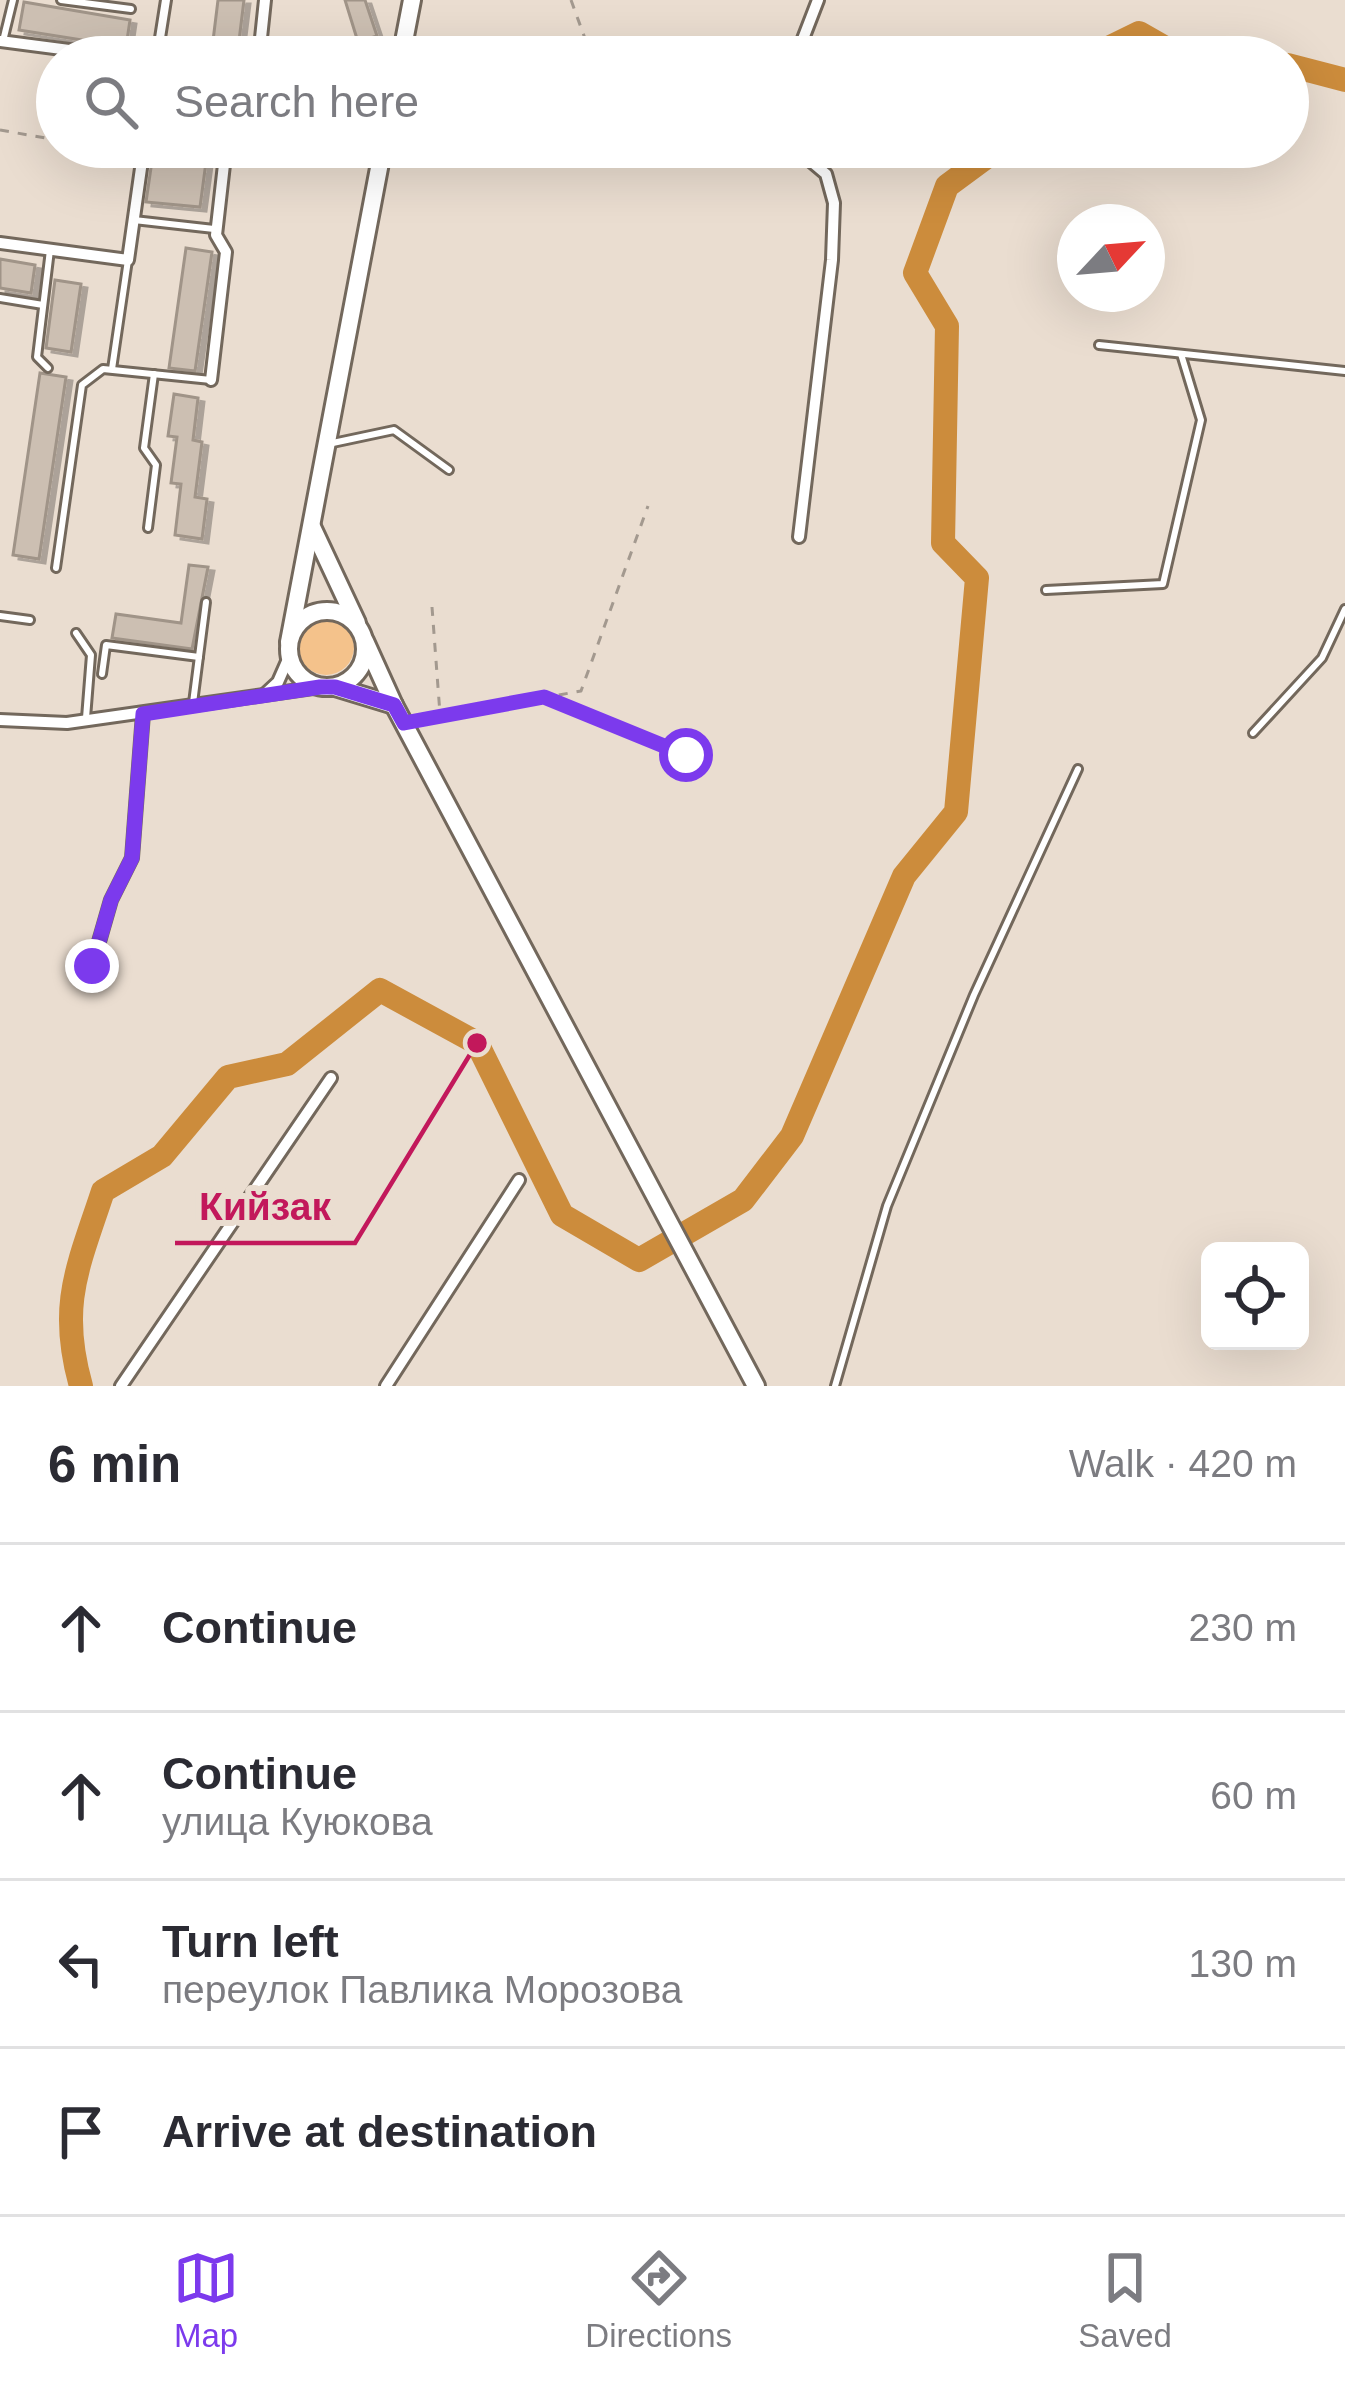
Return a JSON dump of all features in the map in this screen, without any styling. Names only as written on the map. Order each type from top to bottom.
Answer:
[{"type":"main road","points":[[405,36],[412,0]]},
{"type":"main road","points":[[379,168],[289,650],[306,682],[394,705]]},
{"type":"main road","points":[[311,526],[394,705],[756,1386]]},
{"type":"main road","points":[[289,650],[295,628],[319,611],[348,616],[362,634],[360,670],[328,687]]},
{"type":"street","points":[[160,36],[166,0]]},
{"type":"street","points":[[262,36],[266,0]]},
{"type":"street","points":[[804,36],[818,0]]},
{"type":"street","points":[[2,41],[36,45]]},
{"type":"street","points":[[0,243],[128,260],[141,168]]},
{"type":"street","points":[[211,380],[226,252],[216,229],[223,168]]},
{"type":"street","points":[[799,537],[832,260],[834,203],[826,174],[819,168]]},
{"type":"street","points":[[262,697],[278,682],[289,650]]},
{"type":"street","points":[[0,720],[86,721],[328,687]]},
{"type":"street","points":[[92,966],[111,900],[132,858],[143,714]]},
{"type":"street","points":[[121,1386],[331,1078]]},
{"type":"street","points":[[386,1386],[519,1180]]},
{"type":"lane","points":[[2,41],[13,0]]},
{"type":"lane","points":[[61,0],[131,9]]},
{"type":"lane","points":[[134,220],[216,229]]},
{"type":"lane","points":[[47,368],[37,357],[50,250]]},
{"type":"lane","points":[[112,369],[128,260]]},
{"type":"lane","points":[[0,298],[43,305]]},
{"type":"lane","points":[[1099,345],[1345,370]]},
{"type":"lane","points":[[1046,590],[1163,584],[1201,420],[1181,354]]},
{"type":"lane","points":[[56,568],[82,385],[103,369],[211,380]]},
{"type":"lane","points":[[148,528],[156,465],[145,448],[154,374]]},
{"type":"lane","points":[[325,445],[394,430],[449,470]]},
{"type":"lane","points":[[192,707],[206,602]]},
{"type":"lane","points":[[1253,734],[1322,658],[1345,609]]},
{"type":"lane","points":[[0,616],[30,620]]},
{"type":"lane","points":[[76,633],[92,656],[86,721]]},
{"type":"lane","points":[[103,674],[106,645],[199,657]]},
{"type":"lane","points":[[835,1386],[887,1206],[974,995],[1078,769]]},
{"type":"path","points":[[571,0],[584,36]]},
{"type":"path","points":[[0,130],[36,136]]},
{"type":"path","points":[[404,723],[581,691],[648,506]]},
{"type":"path","points":[[432,608],[440,716]]},
{"type":"path","points":[[544,697],[686,755]]},
{"type":"shaded area","points":[[326,619],[346,627],[354,647],[346,667],[326,675],[306,667],[298,647],[306,627]]},
{"type":"building","points":[[218,0],[244,0],[240,36],[214,36]]},
{"type":"building","points":[[345,0],[365,0],[377,36],[356,36]]},
{"type":"building","points":[[24,2],[130,20],[128,36],[57,36],[19,30]]},
{"type":"building","points":[[151,168],[205,168],[200,207],[146,202]]},
{"type":"building","points":[[186,248],[212,252],[195,371],[169,368]]},
{"type":"building","points":[[0,259],[35,265],[31,293],[0,288]]},
{"type":"building","points":[[55,280],[81,284],[71,352],[46,348]]},
{"type":"building","points":[[40,373],[66,377],[39,559],[13,555]]},
{"type":"building","points":[[174,394],[198,398],[193,440],[202,442],[195,497],[207,499],[202,539],[175,535],[181,484],[171,483],[177,437],[168,436]]},
{"type":"building","points":[[189,565],[208,567],[192,649],[112,638],[116,614],[181,623]]},
{"type":"waterway","points":[[1133,36],[1144,36]]},
{"type":"waterway","points":[[1309,71],[1345,80]]},
{"type":"waterway","points":[[81,1386],[71,1309],[79,1265],[103,1191],[162,1156],[228,1077],[287,1064],[380,990],[477,1043],[562,1215],[639,1260],[743,1200],[792,1136],[904,876],[956,812],[977,578],[943,543],[947,326],[915,273],[947,186],[971,168]]},
{"type":"place","name":"Кийзак","points":[[477,1043]]},
{"type":"route","points":[[92,966],[111,900],[132,858],[143,714],[335,687],[394,705],[404,723],[544,697],[686,755]]}]
